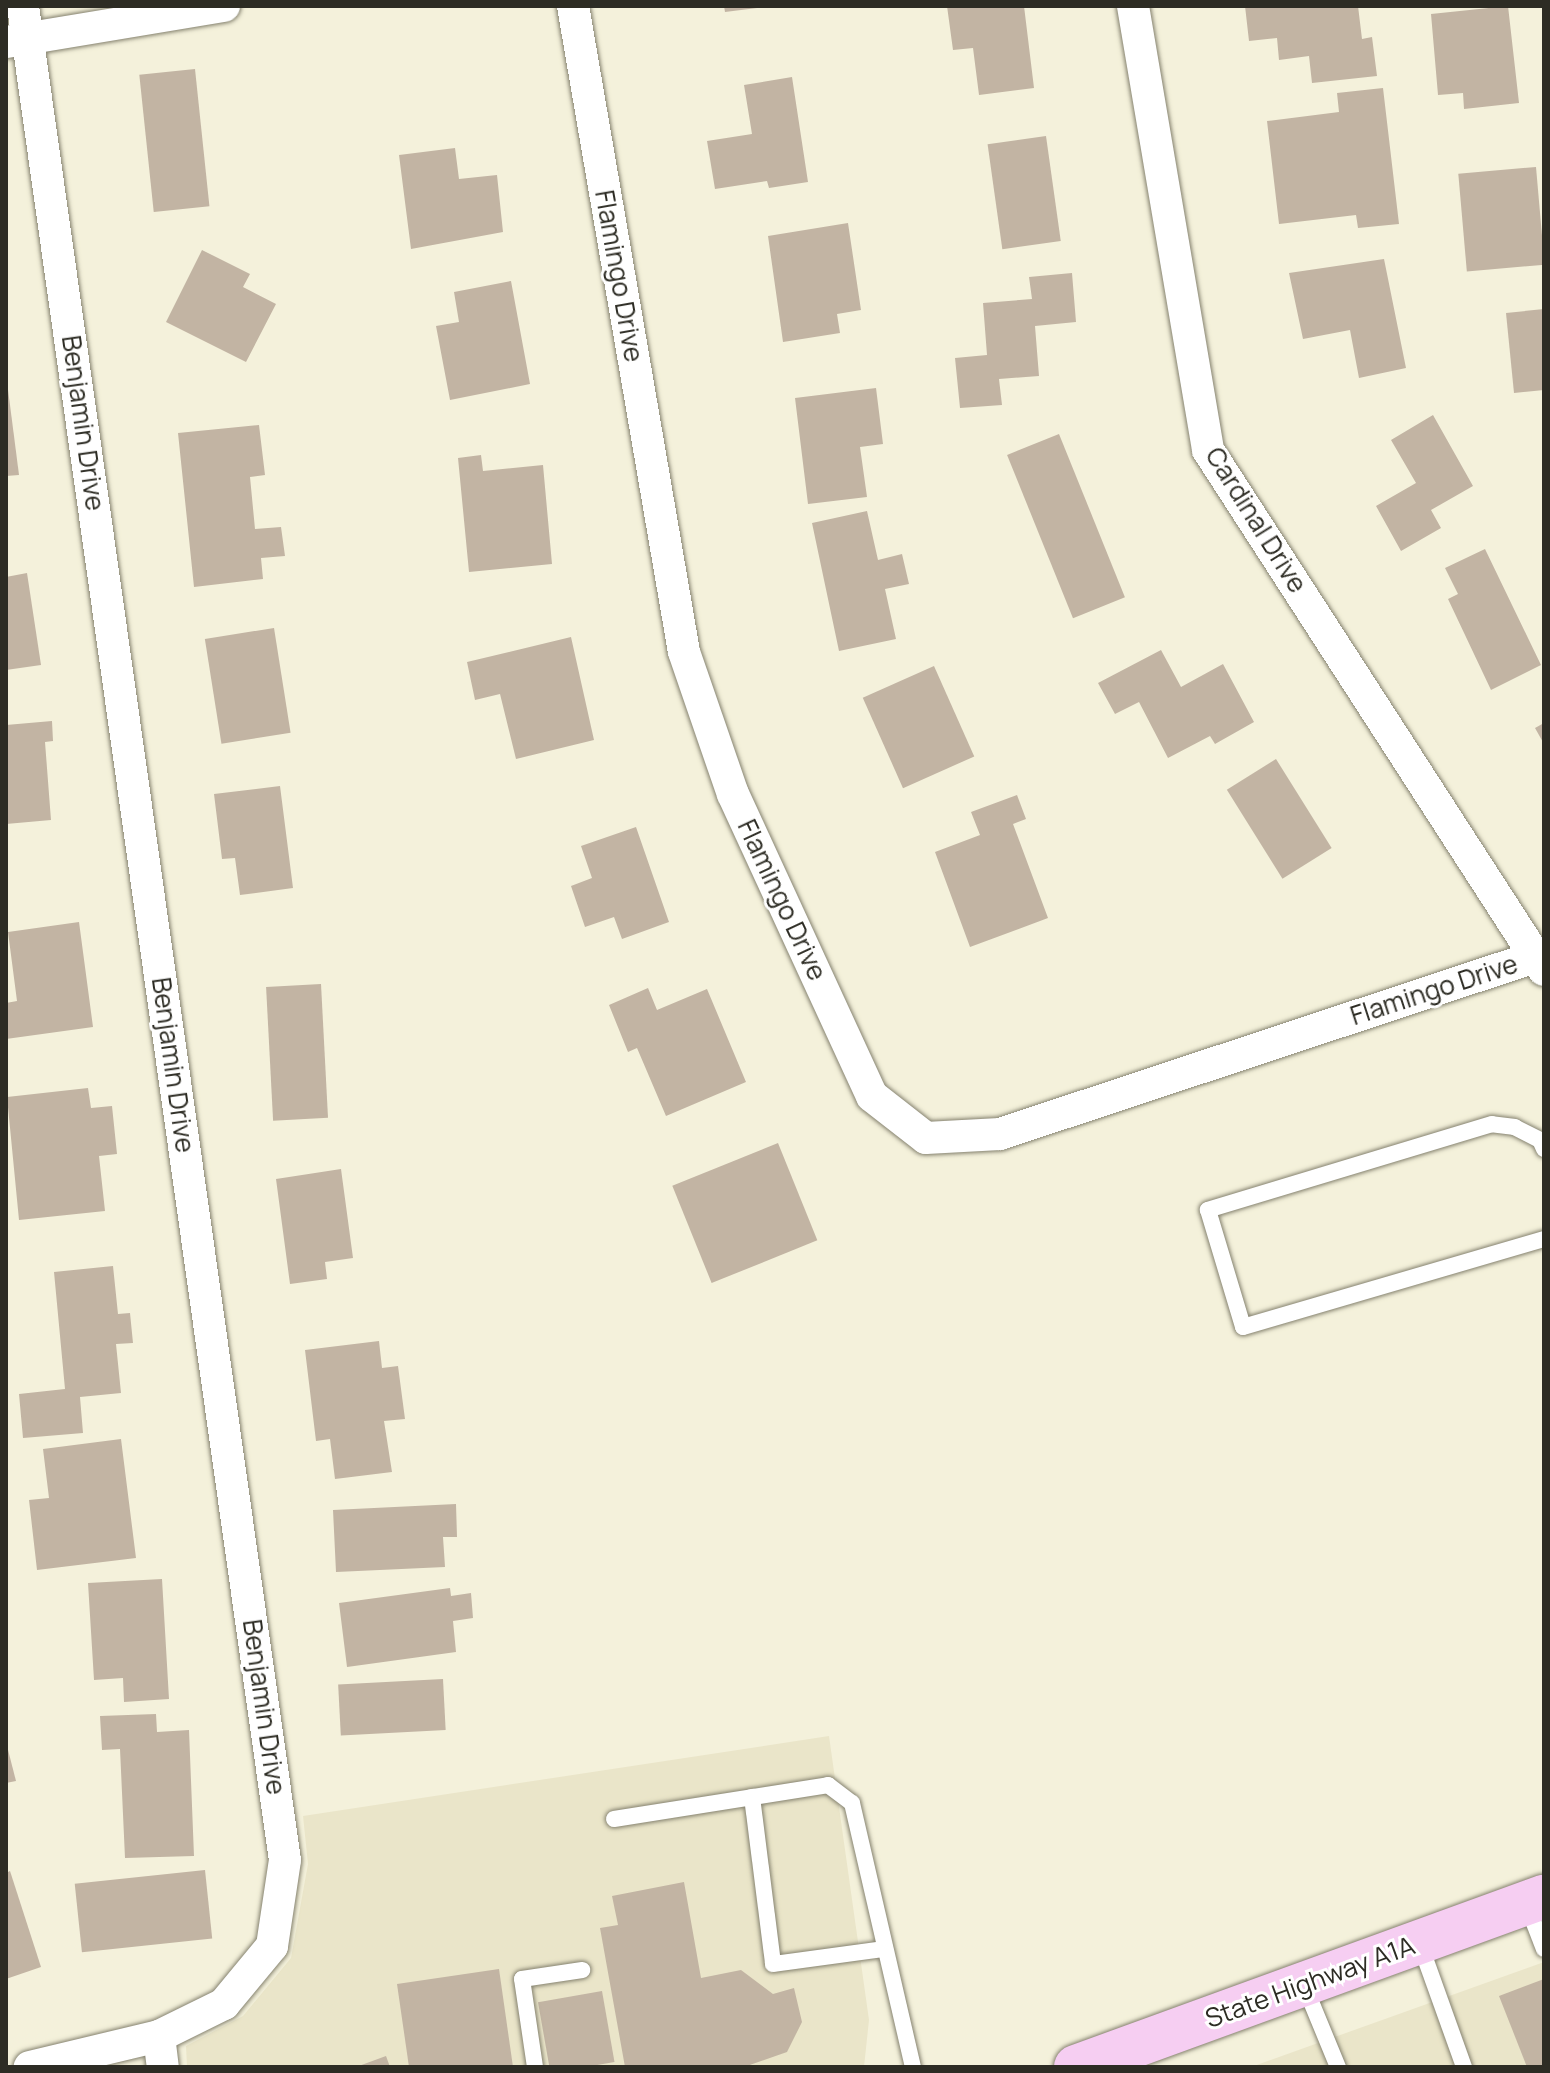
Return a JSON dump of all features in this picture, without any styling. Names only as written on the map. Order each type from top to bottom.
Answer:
[{"type":"main road","name":"State Highway A1A","points":[[1076,2067],[1535,1900]]},
{"type":"street","name":"Benjamin Drive","points":[[23,6],[17,40],[285,1860],[272,1946],[224,2004],[161,2052],[30,2067]]},
{"type":"street","points":[[17,40],[224,6]]},
{"type":"street","name":"Flamingo Drive","points":[[573,6],[684,652],[733,794],[872,1096],[926,1138],[1000,1134],[1540,964]]},
{"type":"street","name":"Cardinal Drive","points":[[1133,6],[1208,450],[1540,964]]},
{"type":"lane","points":[[1544,1149],[1540,1140],[1515,1127],[1492,1124],[1208,1210],[1243,1327],[1544,1239]]},
{"type":"lane","points":[[614,1819],[828,1785],[852,1803],[913,2067]]},
{"type":"lane","points":[[752,1797],[773,1964],[884,1949]]},
{"type":"lane","points":[[1535,1900],[1544,1949]]},
{"type":"lane","points":[[1420,1942],[1464,2067]]},
{"type":"lane","points":[[535,2067],[522,1979],[582,1970]]},
{"type":"lane","points":[[1304,1984],[1338,2067]]},
{"type":"shaded area","points":[[829,1736],[869,2020],[864,2067],[187,2067],[186,2046],[243,2016],[291,1958],[308,1864],[303,1816]]},
{"type":"shaded area","points":[[1544,1962],[1544,2067],[1251,2067]]},
{"type":"building","points":[[724,6],[757,6],[757,8],[725,12]]},
{"type":"building","points":[[947,6],[1024,6],[1034,88],[979,95],[973,48],[953,50]]},
{"type":"building","points":[[1245,6],[1358,6],[1362,39],[1372,37],[1377,76],[1312,83],[1309,56],[1279,60],[1277,38],[1249,41]]},
{"type":"building","points":[[1508,6],[1519,103],[1464,109],[1463,93],[1438,95],[1431,14]]},
{"type":"building","points":[[195,69],[209,206],[154,212],[139,75]]},
{"type":"building","points":[[792,77],[808,182],[769,188],[767,181],[715,189],[707,141],[752,134],[744,85]]},
{"type":"building","points":[[1383,88],[1399,224],[1358,228],[1356,215],[1279,224],[1267,121],[1339,112],[1337,93]]},
{"type":"building","points":[[1046,136],[1061,241],[1002,249],[988,144]]},
{"type":"building","points":[[455,148],[459,179],[497,175],[503,232],[411,249],[399,155]]},
{"type":"building","points":[[1536,167],[1544,265],[1467,271],[1458,174]]},
{"type":"building","points":[[848,223],[861,310],[837,314],[840,333],[783,342],[768,236]]},
{"type":"building","points":[[202,250],[250,274],[243,287],[276,304],[246,362],[166,322]]},
{"type":"building","points":[[1384,259],[1406,368],[1359,378],[1350,330],[1303,339],[1289,273]]},
{"type":"building","points":[[1072,273],[1076,322],[1035,326],[1039,376],[999,379],[1002,405],[960,408],[955,358],[987,355],[983,303],[1032,299],[1029,277]]},
{"type":"building","points":[[511,281],[530,384],[450,400],[436,326],[459,322],[454,292]]},
{"type":"building","points":[[1544,309],[1544,390],[1514,393],[1506,313]]},
{"type":"building","points":[[6,374],[19,475],[6,476]]},
{"type":"building","points":[[876,388],[883,444],[860,447],[867,497],[808,504],[795,398]]},
{"type":"building","points":[[1433,415],[1473,486],[1431,510],[1441,528],[1401,551],[1376,506],[1416,483],[1391,440]]},
{"type":"building","points":[[259,425],[265,475],[250,477],[255,529],[281,527],[285,556],[261,558],[263,579],[194,587],[178,433]]},
{"type":"building","points":[[1059,434],[1125,597],[1073,618],[1007,455]]},
{"type":"building","points":[[481,455],[483,471],[543,465],[552,564],[469,572],[458,458]]},
{"type":"building","points":[[867,511],[878,560],[902,554],[909,584],[885,589],[896,639],[839,651],[812,523]]},
{"type":"building","points":[[1485,549],[1541,665],[1491,690],[1448,599],[1458,594],[1445,568]]},
{"type":"building","points":[[27,573],[41,665],[6,670],[6,577]]},
{"type":"building","points":[[274,628],[291,733],[221,744],[205,639]]},
{"type":"building","points":[[571,637],[594,740],[516,759],[500,694],[475,700],[467,662]]},
{"type":"building","points":[[1161,650],[1181,687],[1223,664],[1254,722],[1215,744],[1210,736],[1168,758],[1139,702],[1115,714],[1098,683]]},
{"type":"building","points":[[934,666],[974,756],[903,788],[863,698]]},
{"type":"building","points":[[52,721],[53,741],[45,742],[51,820],[6,824],[6,725]]},
{"type":"building","points":[[1544,723],[1544,744],[1535,728]]},
{"type":"building","points":[[1276,759],[1332,848],[1282,879],[1227,790]]},
{"type":"building","points":[[280,786],[293,888],[240,895],[235,858],[222,859],[214,794]]},
{"type":"building","points":[[1017,795],[1026,819],[1013,824],[1048,918],[970,947],[935,852],[980,835],[971,812]]},
{"type":"building","points":[[636,827],[669,922],[622,939],[614,917],[585,927],[571,886],[592,878],[581,846]]},
{"type":"building","points":[[79,922],[93,1027],[6,1039],[6,1003],[17,1001],[8,932]]},
{"type":"building","points":[[321,984],[328,1118],[273,1121],[266,987]]},
{"type":"building","points":[[648,988],[657,1010],[707,989],[746,1082],[666,1116],[637,1048],[628,1052],[609,1005]]},
{"type":"building","points":[[88,1088],[91,1108],[112,1106],[117,1154],[99,1156],[105,1211],[19,1220],[7,1097]]},
{"type":"building","points":[[778,1143],[817,1240],[712,1283],[672,1186]]},
{"type":"building","points":[[341,1169],[353,1258],[325,1262],[327,1279],[290,1284],[276,1179]]},
{"type":"building","points":[[113,1266],[118,1314],[130,1313],[133,1343],[116,1344],[121,1393],[80,1397],[83,1433],[23,1438],[19,1394],[65,1389],[54,1272]]},
{"type":"building","points":[[379,1341],[382,1368],[398,1366],[405,1419],[384,1421],[392,1472],[335,1479],[330,1439],[316,1441],[305,1350]]},
{"type":"building","points":[[121,1439],[136,1558],[37,1570],[29,1500],[49,1498],[43,1449]]},
{"type":"building","points":[[456,1504],[457,1537],[443,1537],[445,1567],[336,1572],[333,1510]]},
{"type":"building","points":[[162,1579],[169,1699],[124,1702],[123,1678],[94,1680],[88,1583]]},
{"type":"building","points":[[450,1588],[451,1596],[471,1593],[473,1618],[453,1621],[456,1652],[347,1667],[339,1603]]},
{"type":"building","points":[[443,1679],[446,1730],[341,1735],[338,1684]]},
{"type":"building","points":[[156,1714],[157,1732],[189,1730],[194,1856],[125,1858],[120,1749],[102,1750],[100,1716]]},
{"type":"building","points":[[6,1742],[16,1781],[6,1783]]},
{"type":"building","points":[[205,1870],[212,1939],[82,1952],[75,1884]]},
{"type":"building","points":[[10,1871],[41,1967],[6,1979],[6,1873]]},
{"type":"building","points":[[684,1882],[701,1978],[741,1970],[773,1994],[794,1988],[802,2022],[787,2052],[744,2067],[625,2067],[600,1928],[618,1925],[612,1896]]},
{"type":"building","points":[[499,1969],[513,2067],[409,2067],[397,1984]]},
{"type":"building","points":[[1544,1979],[1544,2067],[1527,2067],[1499,1996]]},
{"type":"building","points":[[602,1991],[615,2062],[586,2067],[549,2067],[538,2002]]},
{"type":"building","points":[[386,2056],[390,2067],[356,2067]]}]
